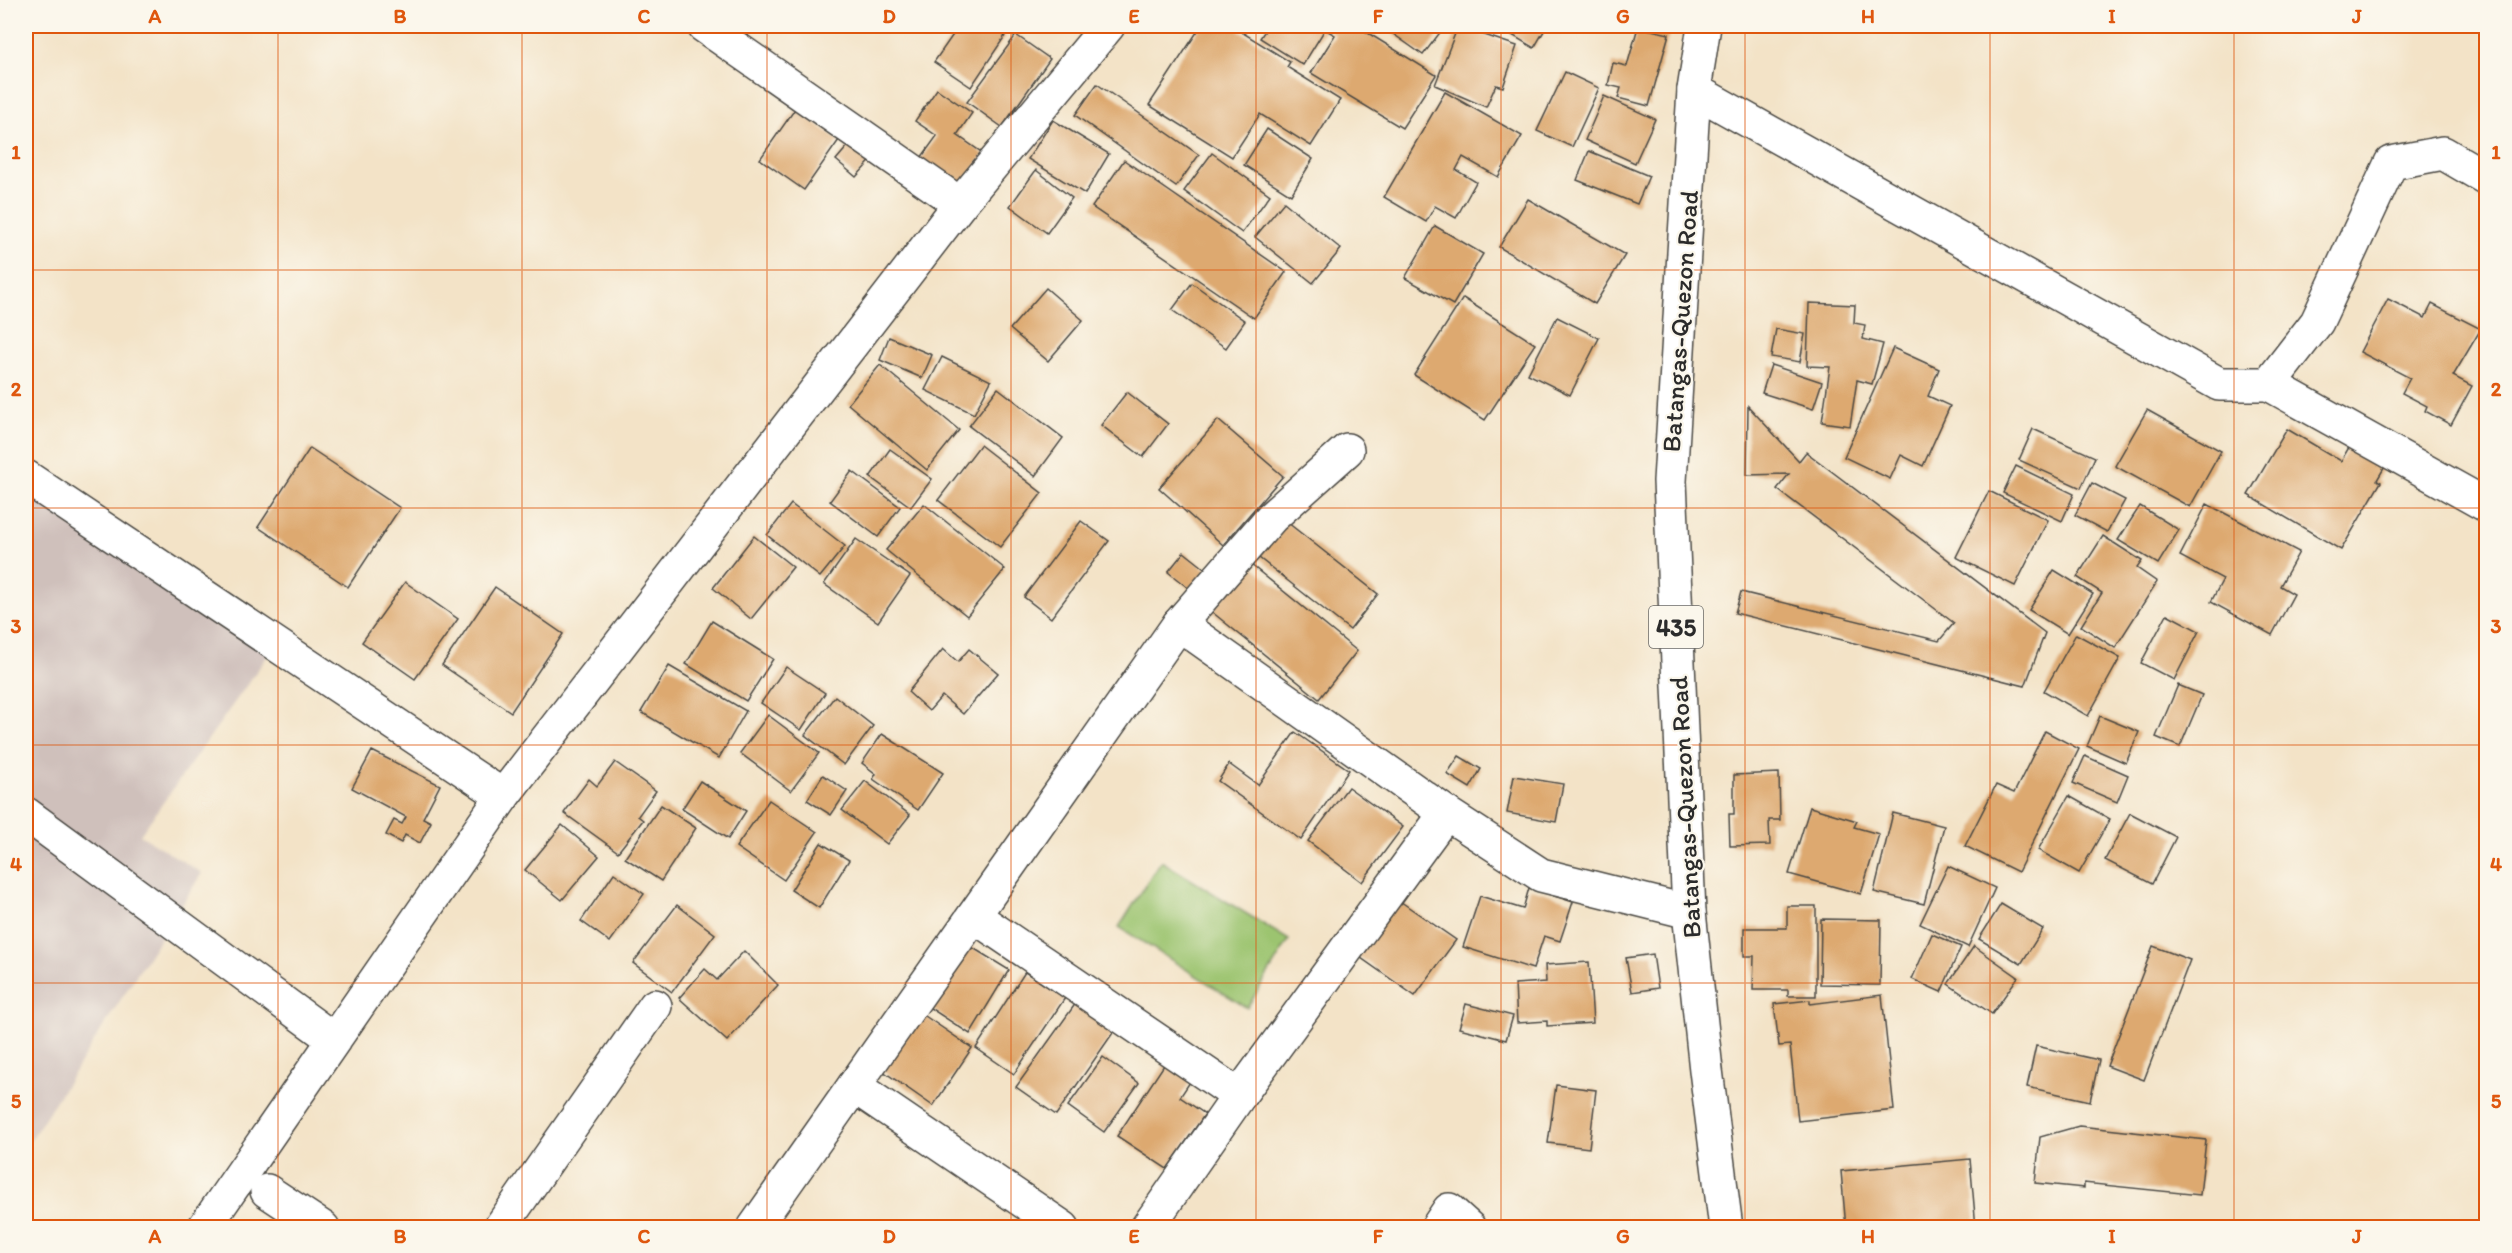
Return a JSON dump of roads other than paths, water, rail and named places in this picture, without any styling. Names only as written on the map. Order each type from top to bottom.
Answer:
[{"type":"street","points":[[704,26],[960,204]]},
{"type":"street","points":[[204,1227],[503,796],[960,204],[1108,26]]},
{"type":"street","name":"Batangas-Quezon Road","points":[[1704,26],[1694,90],[1670,481],[1689,912],[1726,1227]]},
{"type":"street","points":[[1694,90],[2219,384],[2269,384],[2487,505]]},
{"type":"street","points":[[2269,384],[2317,322],[2391,163],[2443,153],[2487,178]]},
{"type":"street","points":[[754,1227],[1179,624],[1272,517],[1347,450]]},
{"type":"street","points":[[26,477],[503,796]]},
{"type":"street","points":[[1179,624],[1446,813],[1541,875],[1689,912]]},
{"type":"street","points":[[1147,1227],[1239,1096],[1446,813]]},
{"type":"street","points":[[26,814],[333,1039]]},
{"type":"street","points":[[974,916],[1239,1096]]},
{"type":"street","points":[[500,1227],[655,1006]]},
{"type":"street","points":[[854,1086],[1063,1227]]},
{"type":"street","points":[[267,1191],[323,1227]]},
{"type":"street","points":[[1437,1227],[1449,1210],[1469,1227]]}]
